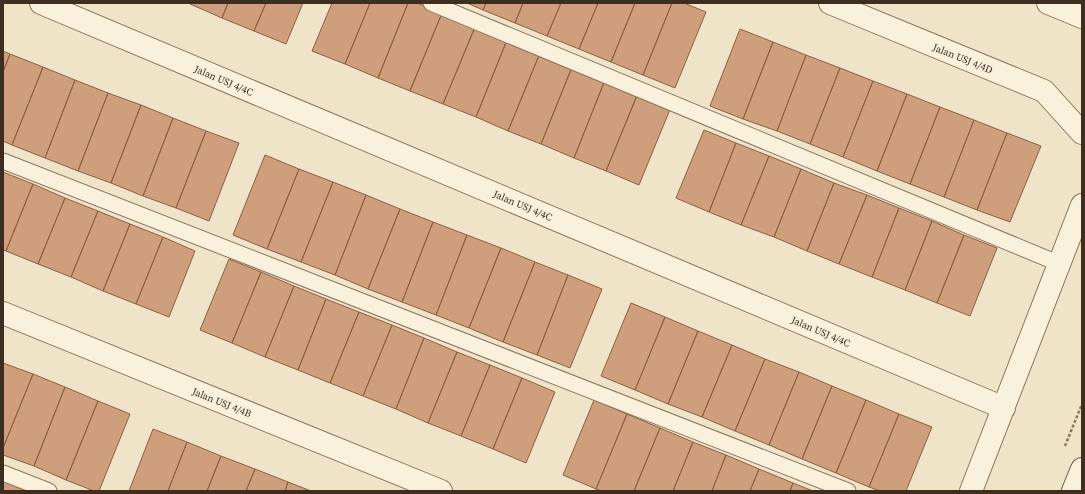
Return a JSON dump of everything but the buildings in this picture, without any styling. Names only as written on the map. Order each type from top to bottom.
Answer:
[{"type":"street","name":"Jalan USJ 4/4C","points":[[41,3],[1004,408]]},
{"type":"street","name":"Jalan USJ 4/4D","points":[[830,3],[1044,91],[1082,133]]},
{"type":"street","points":[[1048,3],[1082,17]]},
{"type":"street","points":[[971,491],[1082,205]]},
{"type":"street","name":"Jalan USJ 4/4B","points":[[3,313],[441,491]]},
{"type":"street","points":[[1073,491],[1082,469]]},
{"type":"lane","points":[[431,3],[1060,264]]},
{"type":"lane","points":[[3,161],[848,491]]},
{"type":"lane","points":[[3,473],[49,491]]}]
